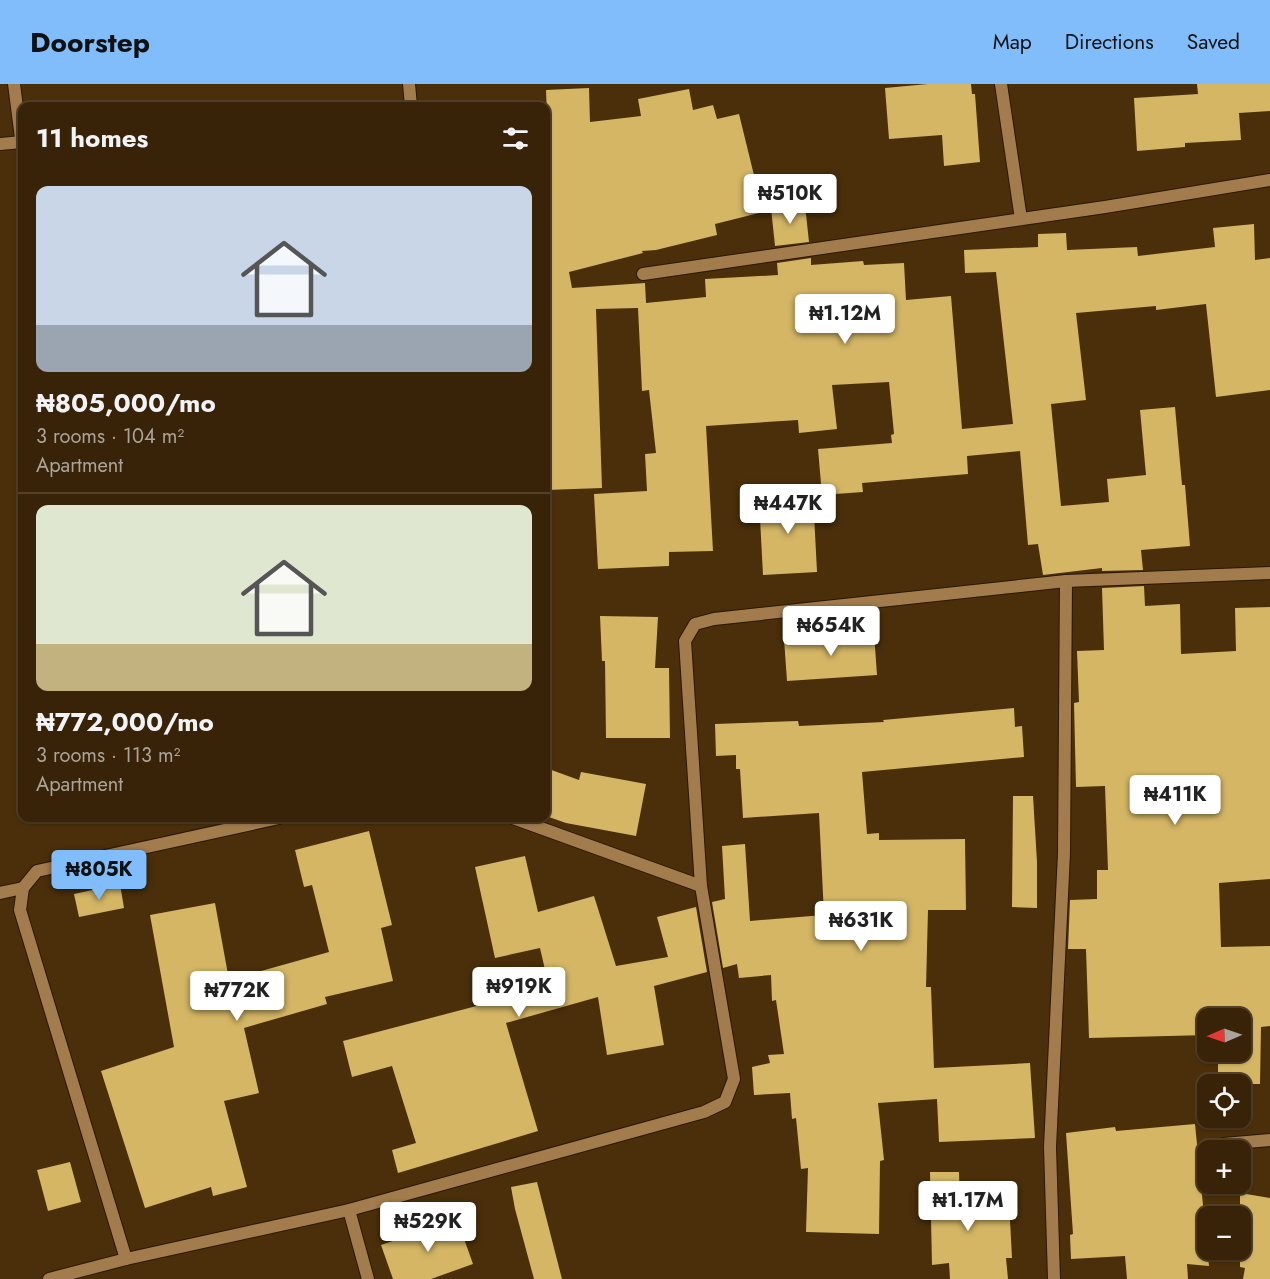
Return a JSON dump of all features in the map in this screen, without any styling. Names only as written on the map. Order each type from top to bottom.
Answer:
[{"type":"street","points":[[14,84],[18,113]]},
{"type":"street","points":[[409,84],[411,102]]},
{"type":"street","points":[[1000,84],[1021,219]]},
{"type":"street","points":[[0,144],[18,142]]},
{"type":"street","points":[[643,274],[1270,180]]},
{"type":"street","points":[[49,1279],[126,1259],[348,1210],[704,1112],[726,1102],[734,1079],[702,886],[685,641],[695,624],[714,619],[1066,581],[1270,573]]},
{"type":"street","points":[[1054,1279],[1050,1147],[1064,853],[1066,581]]},
{"type":"street","points":[[126,1259],[20,910],[23,888],[37,871],[261,822]]},
{"type":"street","points":[[524,822],[702,886]]},
{"type":"street","points":[[0,893],[23,888]]},
{"type":"street","points":[[1251,1142],[1270,1140]]},
{"type":"street","points":[[348,1210],[368,1279]]},
{"type":"building","points":[[928,84],[971,84],[972,94],[975,94],[980,162],[944,166],[942,135],[889,139],[885,88]]},
{"type":"building","points":[[1197,84],[1270,84],[1270,111],[1239,113],[1241,140],[1185,143],[1185,147],[1137,151],[1134,98],[1198,94]]},
{"type":"building","points":[[589,88],[590,122],[641,116],[638,99],[689,89],[693,110],[713,105],[717,119],[739,114],[763,212],[715,224],[717,235],[656,250],[642,251],[643,253],[569,272],[572,288],[645,283],[646,303],[706,297],[705,279],[778,275],[777,263],[811,258],[811,265],[863,261],[864,265],[904,263],[906,300],[951,296],[962,429],[1013,424],[996,272],[965,273],[964,250],[1038,247],[1038,234],[1066,233],[1067,250],[1137,247],[1138,256],[1215,247],[1213,228],[1254,224],[1255,260],[1270,258],[1270,390],[1216,397],[1206,304],[1156,310],[1156,306],[1076,313],[1086,400],[1051,404],[1061,506],[1109,502],[1107,479],[1146,475],[1140,410],[1175,407],[1190,546],[1141,550],[1143,570],[1102,571],[1102,568],[1043,575],[1038,544],[1028,545],[1020,451],[967,456],[968,474],[862,483],[863,492],[822,495],[818,449],[892,443],[891,435],[894,434],[889,382],[832,385],[837,429],[799,433],[798,420],[706,426],[713,551],[669,552],[669,566],[598,569],[594,494],[647,491],[645,454],[656,453],[649,390],[642,391],[638,308],[596,309],[602,488],[550,490],[550,102],[546,102],[546,90]]},
{"type":"building","points":[[805,205],[809,242],[775,246],[771,208]]},
{"type":"building","points":[[813,495],[817,572],[763,575],[759,499]]},
{"type":"building","points":[[1144,586],[1145,606],[1180,604],[1181,654],[1236,651],[1235,608],[1270,607],[1270,879],[1219,883],[1221,947],[1270,946],[1270,1026],[1261,1027],[1260,1084],[1251,1084],[1251,1074],[1218,1074],[1218,1062],[1251,1062],[1251,1008],[1197,1008],[1197,1035],[1089,1038],[1086,949],[1068,949],[1070,900],[1097,899],[1097,870],[1108,870],[1105,786],[1076,787],[1074,703],[1079,702],[1077,651],[1104,650],[1102,588]]},
{"type":"building","points":[[600,616],[658,617],[655,668],[669,668],[670,738],[606,738],[605,661],[602,661]]},
{"type":"building","points":[[874,633],[877,675],[787,681],[784,639]]},
{"type":"building","points":[[1014,708],[1015,727],[1022,726],[1024,757],[862,772],[867,834],[879,833],[879,840],[965,839],[966,910],[928,910],[926,987],[931,987],[934,1068],[1030,1063],[1035,1138],[939,1142],[937,1099],[878,1103],[884,1160],[880,1161],[879,1234],[806,1232],[808,1168],[801,1169],[796,1118],[792,1119],[790,1093],[754,1095],[752,1067],[770,1063],[768,1055],[784,1054],[776,1000],[772,1001],[771,975],[739,978],[737,964],[723,968],[712,902],[725,899],[722,846],[745,844],[750,921],[824,915],[819,813],[743,818],[740,769],[736,769],[736,755],[716,756],[715,724],[798,721],[799,726],[884,722],[883,720]]},
{"type":"building","points":[[550,769],[579,780],[581,772],[646,784],[636,836],[566,823],[550,817]]},
{"type":"building","points":[[1013,796],[1033,796],[1037,908],[1012,907]]},
{"type":"building","points":[[369,831],[392,925],[381,928],[393,981],[325,997],[327,1004],[244,1028],[259,1093],[224,1101],[247,1187],[213,1196],[211,1187],[145,1208],[101,1071],[174,1047],[150,915],[215,903],[229,980],[329,952],[312,885],[304,887],[295,850]]},
{"type":"building","points":[[525,856],[538,912],[594,896],[616,966],[668,957],[657,917],[696,907],[707,972],[654,986],[664,1045],[607,1055],[598,997],[506,1023],[538,1131],[398,1173],[392,1150],[416,1143],[392,1066],[352,1077],[343,1041],[549,987],[540,948],[495,958],[475,867]]},
{"type":"building","points":[[120,884],[124,908],[79,917],[74,894]]},
{"type":"building","points":[[1195,1124],[1197,1194],[1202,1194],[1203,1206],[1197,1206],[1197,1260],[1208,1260],[1209,1266],[1187,1264],[1188,1279],[1127,1279],[1125,1256],[1071,1259],[1070,1235],[1073,1234],[1066,1133],[1115,1127],[1116,1131]]},
{"type":"building","points":[[70,1162],[81,1202],[48,1211],[37,1170]]},
{"type":"building","points":[[930,1172],[959,1172],[960,1203],[1009,1201],[1012,1258],[1006,1258],[1008,1279],[950,1279],[949,1263],[932,1265]]},
{"type":"building","points":[[537,1182],[562,1279],[534,1279],[515,1209],[511,1187]]},
{"type":"building","points":[[1240,1194],[1270,1198],[1270,1279],[1243,1279],[1245,1268],[1240,1267],[1240,1260],[1251,1260],[1251,1206],[1240,1206]]},
{"type":"building","points":[[457,1219],[473,1264],[431,1279],[393,1279],[381,1245]]}]
